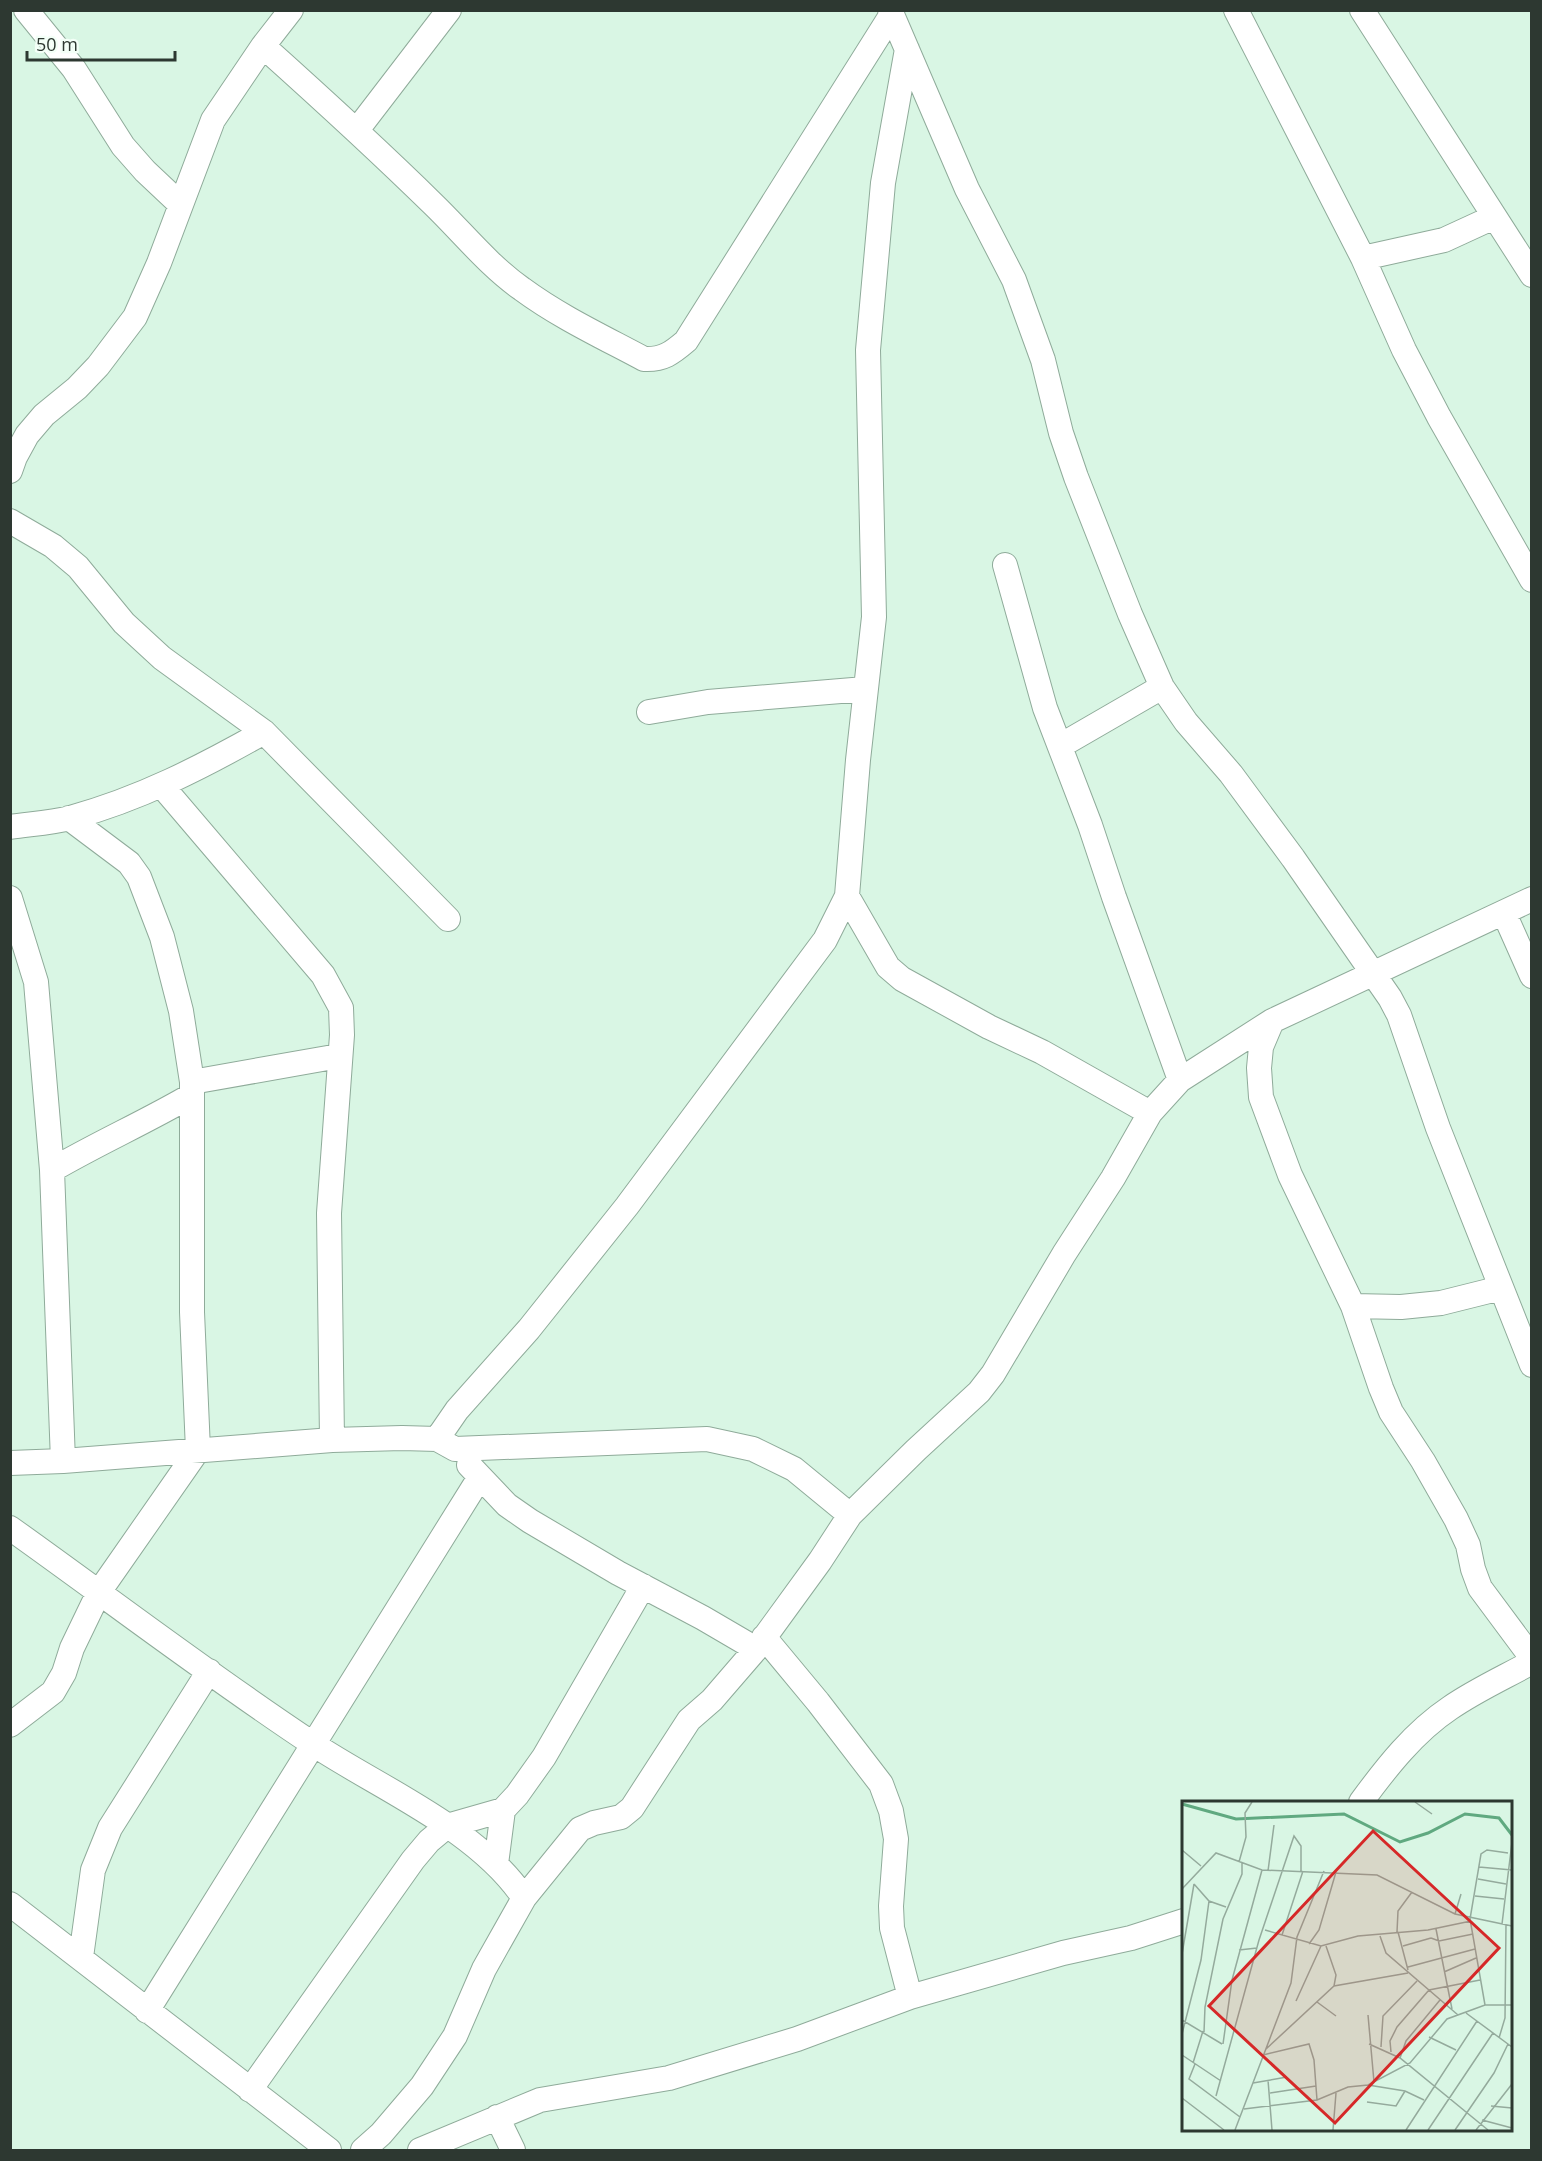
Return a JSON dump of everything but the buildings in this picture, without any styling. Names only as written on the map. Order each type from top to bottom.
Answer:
[{"type":"street","points":[[26,10],[74,69],[123,146],[145,171],[180,204]]},
{"type":"street","points":[[12,463],[27,435],[98,366],[135,317],[159,263],[213,120],[263,46],[291,10]]},
{"type":"street","points":[[357,130],[449,10]]},
{"type":"street","points":[[1236,10],[1363,258],[1404,350],[1532,580]]},
{"type":"street","points":[[1362,10],[1532,275]]},
{"type":"street","points":[[263,46],[357,130],[520,288],[571,321],[644,359],[658,360],[671,354],[686,341],[891,12]]},
{"type":"street","points":[[891,12],[967,189],[1014,280],[1043,360],[1061,433],[1076,477],[1130,614],[1162,687],[1186,722],[1238,783],[1293,858],[1390,998],[1399,1015],[1438,1128],[1532,1365]]},
{"type":"street","points":[[446,1444],[457,1410],[529,1329],[627,1206],[825,940],[847,896],[874,618],[868,350],[883,183],[907,49]]},
{"type":"street","points":[[1363,258],[1444,240],[1494,217]]},
{"type":"street","points":[[10,521],[54,546],[78,567],[124,623],[162,658],[264,732],[448,919]]},
{"type":"street","points":[[1005,565],[1045,708],[1090,825],[1180,1080]]},
{"type":"street","points":[[1060,746],[1162,687]]},
{"type":"street","points":[[649,712],[708,702],[866,689]]},
{"type":"street","points":[[10,827],[69,818],[162,786],[205,766],[264,732]]},
{"type":"street","points":[[162,786],[323,975],[340,1008],[342,1035],[329,1214],[332,1440]]},
{"type":"street","points":[[10,1725],[53,1692],[64,1673],[72,1648],[99,1592],[198,1450],[192,1312],[192,1089],[181,1011],[162,937],[139,877],[129,863],[69,818]]},
{"type":"street","points":[[847,896],[888,967],[902,979],[989,1027],[1042,1052],[1150,1113]]},
{"type":"street","points":[[10,898],[36,982],[52,1170],[63,1461]]},
{"type":"street","points":[[363,2151],[381,2134],[422,2086],[455,2036],[484,1969],[524,1898],[580,1829],[594,1823],[621,1817],[632,1808],[689,1720],[711,1700],[760,1643],[820,1561],[850,1515],[965,1405],[993,1374],[1150,1113],[1180,1080],[1272,1021],[1372,972],[1532,899]]},
{"type":"street","points":[[1504,913],[1532,976]]},
{"type":"street","points":[[1272,1021],[1261,1047],[1259,1068],[1261,1097],[1290,1176],[1353,1306],[1391,1412],[1423,1461],[1456,1519],[1468,1545],[1480,1588],[1532,1660],[1448,1709],[1412,1739],[1362,1801]]},
{"type":"street","points":[[52,1170],[92,1146],[141,1123],[192,1089],[339,1056]]},
{"type":"street","points":[[1353,1306],[1401,1307],[1433,1304],[1501,1288]]},
{"type":"street","points":[[10,1463],[332,1440],[402,1438],[446,1444],[707,1439],[753,1449],[794,1469],[850,1515]]},
{"type":"street","points":[[446,1444],[507,1505],[530,1521],[618,1573],[760,1643],[818,1702],[881,1784],[891,1810],[896,1839],[891,1906],[892,1928],[910,1997]]},
{"type":"street","points":[[147,2011],[480,1477]]},
{"type":"street","points":[[10,1528],[314,1745],[447,1826],[496,1864],[515,1884],[524,1898]]},
{"type":"street","points":[[496,1864],[503,1810],[544,1757],[643,1586]]},
{"type":"street","points":[[81,1957],[93,1870],[110,1828],[209,1671]]},
{"type":"street","points":[[250,2090],[413,1860],[429,1841],[447,1826],[503,1810]]},
{"type":"street","points":[[10,1904],[329,2151]]},
{"type":"street","points":[[420,2151],[540,2100],[669,2078],[735,2060],[797,2040],[910,1997],[1063,1953],[1131,1938],[1182,1922]]},
{"type":"street","points":[[497,2117],[513,2151]]}]
